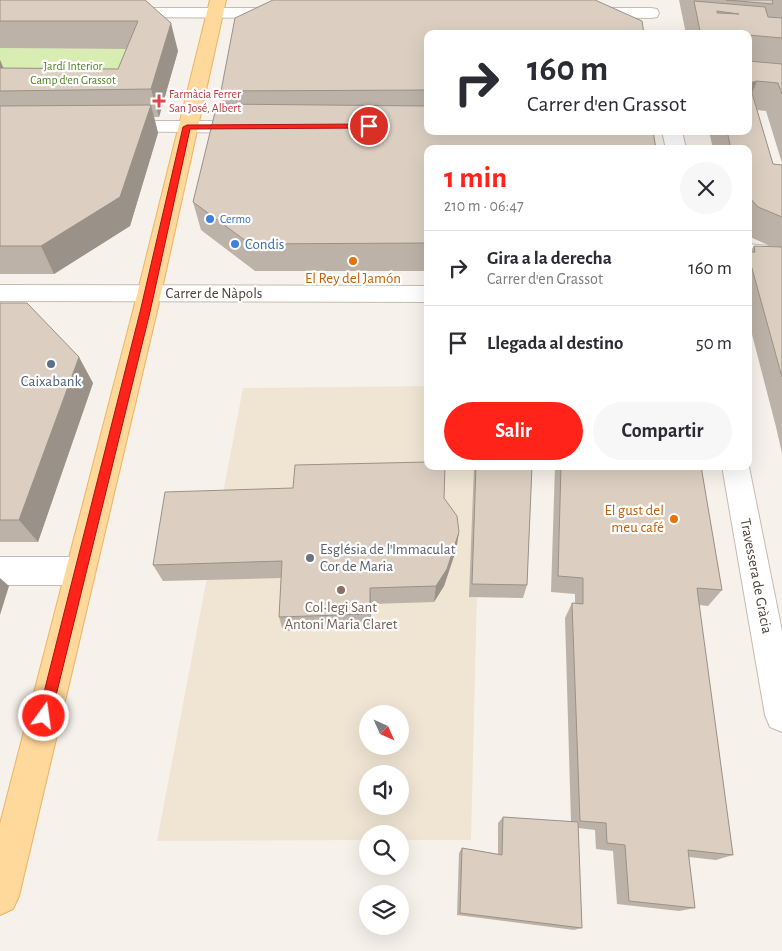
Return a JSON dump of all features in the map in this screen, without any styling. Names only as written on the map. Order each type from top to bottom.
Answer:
[{"type":"main road","points":[[0,896],[183,150],[216,7]]},
{"type":"street","points":[[107,14],[216,7],[301,12]]},
{"type":"street","points":[[576,13],[651,13]]},
{"type":"street","points":[[96,128],[271,127]]},
{"type":"street","points":[[752,252],[782,254]]},
{"type":"street","name":"Carrer de Nàpols","points":[[0,293],[424,294]]},
{"type":"street","name":"Travessera de Gràcia","points":[[737,470],[776,648],[782,715]]},
{"type":"street","points":[[0,571],[80,571]]},
{"type":"shaded area","name":"Col·legi Sant Antoni Maria Claret","points":[[424,386],[424,470],[480,470],[471,840],[409,840],[409,825],[359,825],[359,840],[157,841],[243,388]]},
{"type":"green space","name":"Jardí Interior Camp d'en Grassot","points":[[0,48],[146,49],[126,97],[0,83]]},
{"type":"building","points":[[0,0],[145,0],[171,23],[151,89],[0,91],[0,68],[118,69],[138,21],[0,21]]},
{"type":"building","points":[[273,0],[595,0],[642,21],[643,30],[424,30],[424,90],[221,91],[235,18]]},
{"type":"building","points":[[726,0],[772,0],[773,4]]},
{"type":"building","points":[[694,1],[765,7],[768,17],[782,18],[782,38],[752,35],[752,30],[700,30]],"holes":[[[717,11],[739,14],[717,13]]]},
{"type":"building","points":[[752,61],[782,64],[782,94],[778,83],[752,82]]},
{"type":"building","points":[[752,93],[773,164],[782,165],[782,217],[758,207],[752,200],[752,145],[730,145],[728,135],[752,135]]},
{"type":"building","points":[[217,104],[424,106],[424,135],[654,135],[655,145],[424,145],[424,243],[250,244],[193,202]]},
{"type":"building","points":[[151,105],[120,197],[41,246],[0,246],[0,106]]},
{"type":"building","points":[[754,246],[782,247],[782,377],[752,268],[752,252],[755,252]]},
{"type":"building","points":[[0,303],[27,303],[79,357],[19,520],[0,520]]},
{"type":"building","name":"Església de l'Immaculat Cor de Maria","points":[[424,462],[424,470],[445,470],[444,498],[457,516],[459,532],[447,569],[436,586],[370,588],[370,614],[279,617],[282,561],[153,565],[165,492],[293,488],[295,465]]},
{"type":"building","points":[[476,470],[532,470],[527,585],[472,584]]},
{"type":"building","points":[[561,470],[702,470],[722,590],[697,588],[733,855],[688,850],[695,908],[629,901],[625,845],[607,843],[606,823],[580,821],[572,603],[583,604],[583,578],[558,576]]},
{"type":"building","points":[[503,817],[578,822],[582,928],[460,913],[462,848],[502,855]]},
{"type":"place","name":"Farmàcia Ferrer San José, Albert","points":[[159,101]]},
{"type":"place","name":"Cermo","points":[[210,219]]},
{"type":"place","name":"Condis","points":[[235,244]]},
{"type":"place","name":"El Rey del Jamón","points":[[353,261]]},
{"type":"place","name":"Caixabank","points":[[51,364]]},
{"type":"place","name":"El gust del meu café","points":[[674,519]]},
{"type":"place","name":"Església de l'Immaculat Cor de Maria","points":[[310,558]]},
{"type":"place","name":"Col·legi Sant Antoni Maria Claret","points":[[341,590]]},
{"type":"route","points":[[44,716],[145,312],[187,127],[369,126]]}]
